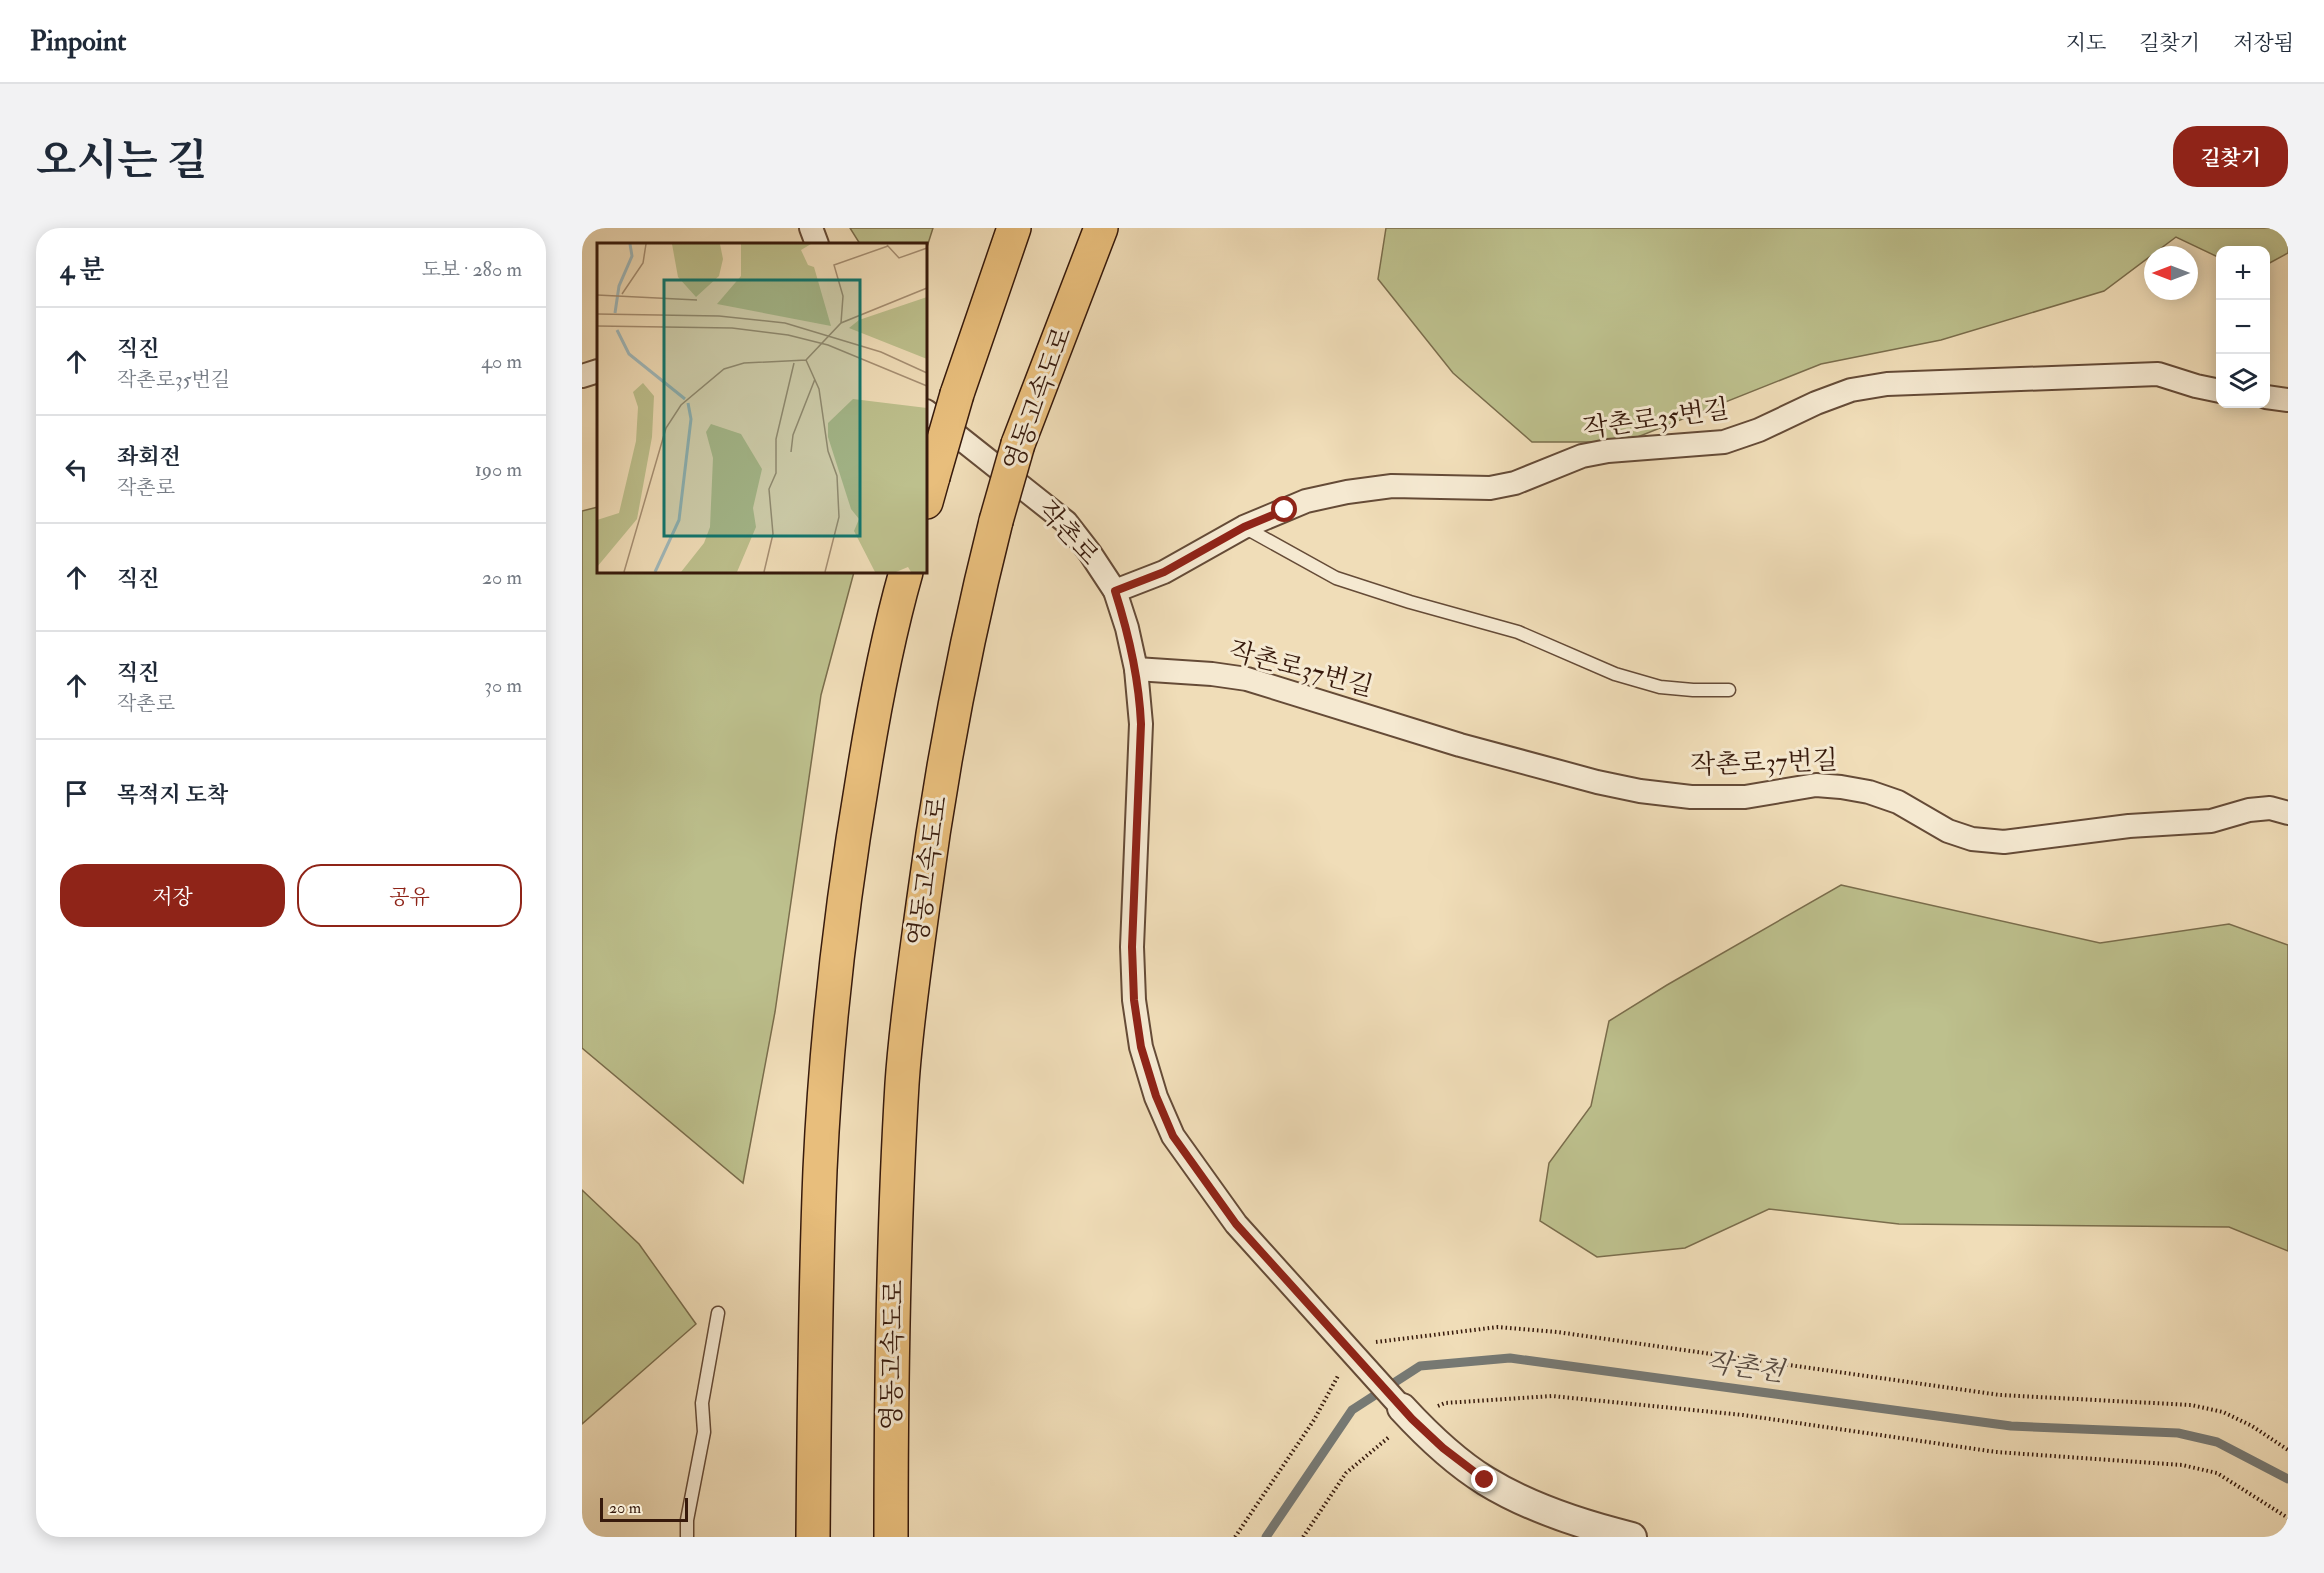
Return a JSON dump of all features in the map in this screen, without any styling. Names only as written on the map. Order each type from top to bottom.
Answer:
[{"type":"highway","points":[[929,490],[957,394],[1014,228]]},
{"type":"highway","name":"영동고속도로","points":[[891,1537],[891,1355],[903,1083],[913,976],[930,849],[953,710],[974,608],[996,521],[1018,444],[1101,228]]},
{"type":"highway","points":[[813,1537],[820,1180],[832,1016],[848,861],[870,732],[895,609],[906,573]]},
{"type":"street","points":[[811,228],[817,243]]},
{"type":"street","points":[[582,376],[597,371]]},
{"type":"street","name":"작촌로35번길","points":[[1115,591],[1164,572],[1244,527],[1306,501],[1347,492],[1392,486],[1490,488],[1515,483],[1582,456],[1608,451],[1724,442],[1759,430],[1816,403],[1851,390],[1887,384],[2158,374],[2216,390]]},
{"type":"street","points":[[2270,398],[2288,400]]},
{"type":"street","name":"작촌로","points":[[927,412],[1066,522],[1115,591],[1127,628],[1136,669],[1141,724],[1132,947],[1134,1000],[1141,1047],[1156,1096],[1173,1136],[1236,1224],[1407,1413]]},
{"type":"street","name":"작촌로37번길","points":[[1136,669],[1212,674],[1247,679],[1460,745],[1597,782],[1640,791],[1690,797],[1745,797],[1816,785],[1869,792],[1898,802],[1948,831],[1972,839],[2004,842],[2129,826],[2202,822],[2249,810],[2270,808],[2288,813]]},
{"type":"street","points":[[1407,1413],[1443,1448],[1485,1480],[1525,1501],[1570,1519],[1632,1537]]},
{"type":"lane","points":[[1244,527],[1336,578],[1410,602],[1518,632],[1615,674],[1660,687],[1730,690]]},
{"type":"lane","points":[[687,1537],[687,1520],[704,1432],[702,1403],[718,1313]]},
{"type":"path","points":[[1235,1537],[1314,1420],[1352,1352],[1378,1341],[1498,1327],[1557,1332],[2000,1395],[2191,1405],[2223,1412],[2252,1426],[2288,1450]]},
{"type":"path","points":[[1303,1537],[1346,1473],[1407,1413],[1444,1402],[1552,1396],[1743,1415],[1996,1452],[2182,1465],[2217,1473],[2288,1518]]},
{"type":"green space","points":[[850,228],[933,228],[927,247],[927,243],[859,243]]},
{"type":"green space","points":[[1386,228],[2288,228],[2288,253],[2270,263],[2270,246],[2216,246],[2216,256],[2176,237],[2164,246],[2144,246],[2144,261],[2104,291],[1941,340],[1821,364],[1625,442],[1532,442],[1453,373],[1378,279]]},
{"type":"green space","points":[[597,507],[597,573],[854,573],[821,695],[775,1012],[743,1183],[582,1048],[582,511]]},
{"type":"green space","points":[[1841,885],[2100,943],[2229,924],[2288,945],[2288,1251],[2229,1227],[1899,1224],[1769,1209],[1685,1248],[1597,1257],[1540,1221],[1549,1163],[1591,1106],[1609,1021]]},
{"type":"green space","points":[[582,1190],[639,1244],[696,1324],[582,1424]]},
{"type":"waterway","name":"작촌천","points":[[1266,1537],[1352,1410],[1420,1366],[1510,1358],[2011,1426],[2178,1433],[2217,1442],[2288,1479]]},
{"type":"route","points":[[1285,510],[1244,527],[1164,572],[1115,591],[1127,628],[1140,699],[1141,724],[1132,947],[1134,1000],[1141,1047],[1156,1096],[1173,1136],[1236,1224],[1412,1419],[1443,1448],[1485,1480]]}]
